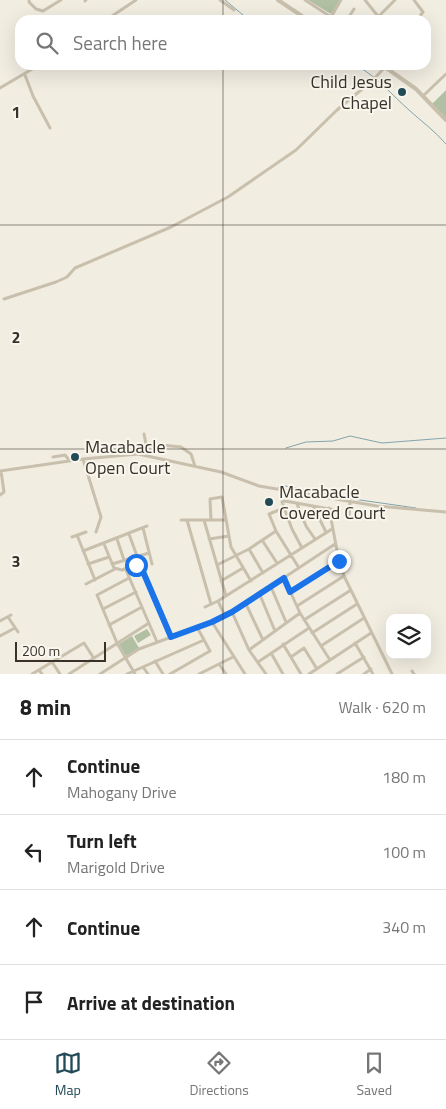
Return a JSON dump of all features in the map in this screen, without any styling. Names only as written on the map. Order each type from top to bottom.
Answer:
[{"type":"street","points":[[29,0],[36,9],[43,11],[61,0]]},
{"type":"street","points":[[114,15],[136,0]]},
{"type":"street","points":[[220,0],[234,10]]},
{"type":"street","points":[[278,0],[300,15]]},
{"type":"street","points":[[305,0],[327,15]]},
{"type":"street","points":[[331,15],[341,0]]},
{"type":"street","points":[[365,0],[377,15]]},
{"type":"street","points":[[383,15],[395,0]]},
{"type":"street","points":[[414,0],[423,12],[421,15]]},
{"type":"street","points":[[350,15],[354,9]]},
{"type":"street","points":[[0,88],[32,70]]},
{"type":"street","points":[[4,299],[67,277],[75,268],[171,227],[228,197],[296,150],[382,70]]},
{"type":"street","points":[[391,70],[411,85],[446,120]]},
{"type":"street","points":[[423,96],[446,74]]},
{"type":"street","points":[[24,75],[50,128]]},
{"type":"street","points":[[138,454],[146,444],[144,434]]},
{"type":"street","points":[[151,444],[181,447],[191,454],[195,466]]},
{"type":"street","points":[[0,496],[4,492],[0,471],[83,459],[138,454],[221,472],[259,486],[350,502],[446,512]]},
{"type":"street","points":[[53,457],[65,455],[70,461]]},
{"type":"street","points":[[83,459],[101,517],[96,532]]},
{"type":"street","points":[[211,520],[210,499],[222,497],[228,536],[235,556],[251,581]]},
{"type":"street","points":[[302,548],[292,529],[282,502],[335,510]]},
{"type":"street","points":[[349,518],[350,502]]},
{"type":"street","points":[[297,503],[306,526],[314,539]]},
{"type":"street","points":[[313,506],[326,532]]},
{"type":"street","points":[[284,508],[269,514],[276,531],[299,568]]},
{"type":"street","points":[[329,508],[335,544],[344,576],[392,674]]},
{"type":"street","points":[[181,520],[226,520]]},
{"type":"street","points":[[187,520],[211,604]]},
{"type":"street","points":[[204,520],[226,596]]},
{"type":"street","points":[[83,551],[117,540],[145,527],[148,553],[152,564]]},
{"type":"street","points":[[205,607],[218,602],[332,529]]},
{"type":"street","points":[[217,565],[249,549],[276,531]]},
{"type":"street","points":[[72,537],[86,532]]},
{"type":"street","points":[[129,534],[137,556]]},
{"type":"street","points":[[77,535],[95,580]]},
{"type":"street","points":[[209,539],[228,536]]},
{"type":"street","points":[[117,540],[124,560]]},
{"type":"street","points":[[262,540],[277,563]]},
{"type":"street","points":[[104,544],[116,569]]},
{"type":"street","points":[[100,674],[125,657],[157,642],[225,616],[260,595],[335,544]]},
{"type":"street","points":[[249,549],[264,572]]},
{"type":"street","points":[[112,564],[148,553]]},
{"type":"street","points":[[88,564],[109,557]]},
{"type":"street","points":[[290,592],[339,561]]},
{"type":"street","points":[[86,584],[116,569],[122,570],[136,565],[141,567],[171,637]]},
{"type":"street","points":[[221,581],[243,568]]},
{"type":"street","points":[[126,570],[157,642]]},
{"type":"street","points":[[297,606],[344,576]]},
{"type":"street","points":[[129,578],[97,595],[116,643],[134,672]]},
{"type":"street","points":[[284,578],[300,613],[330,660]]},
{"type":"street","points":[[271,587],[286,622]]},
{"type":"street","points":[[304,620],[351,590]]},
{"type":"street","points":[[103,608],[136,592]]},
{"type":"street","points":[[260,595],[275,632]]},
{"type":"street","points":[[218,602],[225,616]]},
{"type":"street","points":[[246,604],[263,640]]},
{"type":"street","points":[[312,633],[357,604]]},
{"type":"street","points":[[108,625],[142,607]]},
{"type":"street","points":[[232,612],[250,650],[266,674]]},
{"type":"street","points":[[250,650],[300,613]]},
{"type":"street","points":[[0,620],[9,616],[16,630],[0,636]]},
{"type":"street","points":[[321,646],[364,618]]},
{"type":"street","points":[[212,622],[245,674]]},
{"type":"street","points":[[69,674],[149,623]]},
{"type":"street","points":[[170,674],[209,652],[209,648],[197,627]]},
{"type":"street","points":[[258,662],[309,628]]},
{"type":"street","points":[[309,674],[371,634]]},
{"type":"street","points":[[127,674],[204,640]]},
{"type":"street","points":[[32,674],[84,643],[94,657]]},
{"type":"street","points":[[355,643],[373,674]]},
{"type":"street","points":[[283,644],[301,674]]},
{"type":"street","points":[[291,657],[304,648],[317,669]]},
{"type":"street","points":[[271,653],[283,674]]},
{"type":"street","points":[[199,674],[206,673],[233,657]]},
{"type":"street","points":[[337,674],[364,657]]},
{"type":"street","points":[[155,661],[163,674]]},
{"type":"street","points":[[52,662],[60,674]]},
{"type":"street","points":[[219,664],[226,674]]},
{"type":"street","points":[[143,667],[148,674]]},
{"type":"street","points":[[364,674],[371,669]]},
{"type":"street","points":[[39,670],[42,674]]},
{"type":"green space","points":[[308,0],[340,0],[331,14]]},
{"type":"green space","points":[[446,90],[446,120],[431,105]]},
{"type":"green space","points":[[147,629],[151,635],[138,643],[134,636]]},
{"type":"green space","points":[[132,636],[139,648],[126,656],[119,644]]},
{"type":"waterway","points":[[225,0],[243,15]]},
{"type":"waterway","points":[[363,70],[385,87],[446,144]]},
{"type":"waterway","points":[[286,448],[306,442],[333,441],[350,436],[382,443],[446,438]]},
{"type":"waterway","points":[[278,488],[280,485],[353,499],[416,508]]},
{"type":"place","name":"Child Jesus Chapel","points":[[402,92]]},
{"type":"place","name":"Macabacle Open Court","points":[[75,457]]},
{"type":"place","name":"Macabacle Covered Court","points":[[269,502]]},
{"type":"route","points":[[136,565],[141,567],[171,637],[212,622],[232,612],[284,578],[290,592],[339,561]]}]
